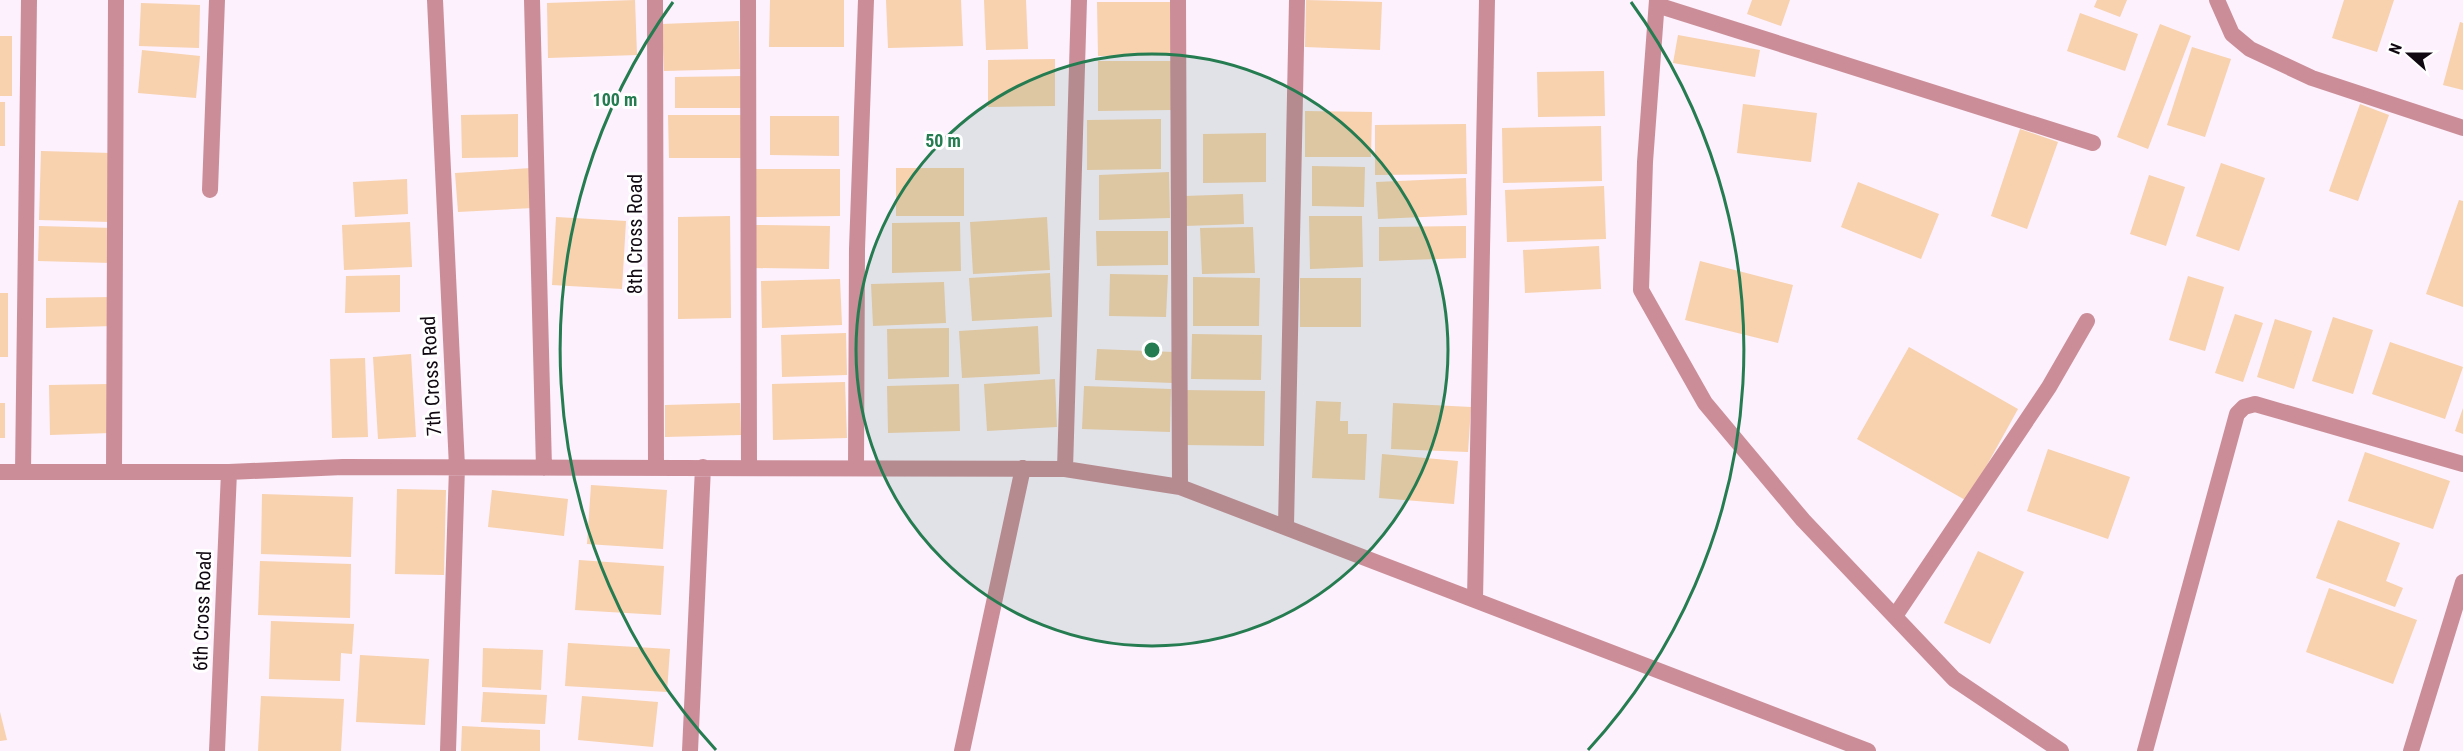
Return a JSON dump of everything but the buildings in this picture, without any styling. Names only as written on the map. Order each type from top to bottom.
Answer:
[{"type":"street","points":[[23,472],[29,0]]},
{"type":"street","points":[[114,471],[116,0]]},
{"type":"street","points":[[210,190],[217,0]]},
{"type":"street","name":"7th Cross Road","points":[[435,0],[457,467],[448,751]]},
{"type":"street","points":[[532,0],[544,468]]},
{"type":"street","name":"8th Cross Road","points":[[655,0],[656,468]]},
{"type":"street","points":[[748,0],[749,467]]},
{"type":"street","points":[[856,468],[857,249],[866,0]]},
{"type":"street","points":[[1065,469],[1079,0]]},
{"type":"street","points":[[1178,0],[1179,487]]},
{"type":"street","points":[[1286,526],[1297,0]]},
{"type":"street","points":[[1475,599],[1487,0]]},
{"type":"street","points":[[2217,0],[2232,34],[2250,49],[2312,78],[2463,128]]},
{"type":"street","points":[[2061,751],[1954,679],[1803,520],[1705,403],[1641,290],[1645,162],[1657,3],[2093,142]]},
{"type":"street","points":[[1895,616],[2049,387],[2087,321]]},
{"type":"street","points":[[2145,751],[2237,414],[2244,407],[2255,404],[2463,464]]},
{"type":"street","points":[[0,472],[229,472],[343,467],[1065,469],[1179,487],[1286,526],[1868,751]]},
{"type":"street","points":[[690,751],[703,468]]},
{"type":"street","points":[[962,751],[1023,468]]},
{"type":"street","name":"6th Cross Road","points":[[217,751],[229,472]]},
{"type":"street","points":[[2411,751],[2463,582]]}]
